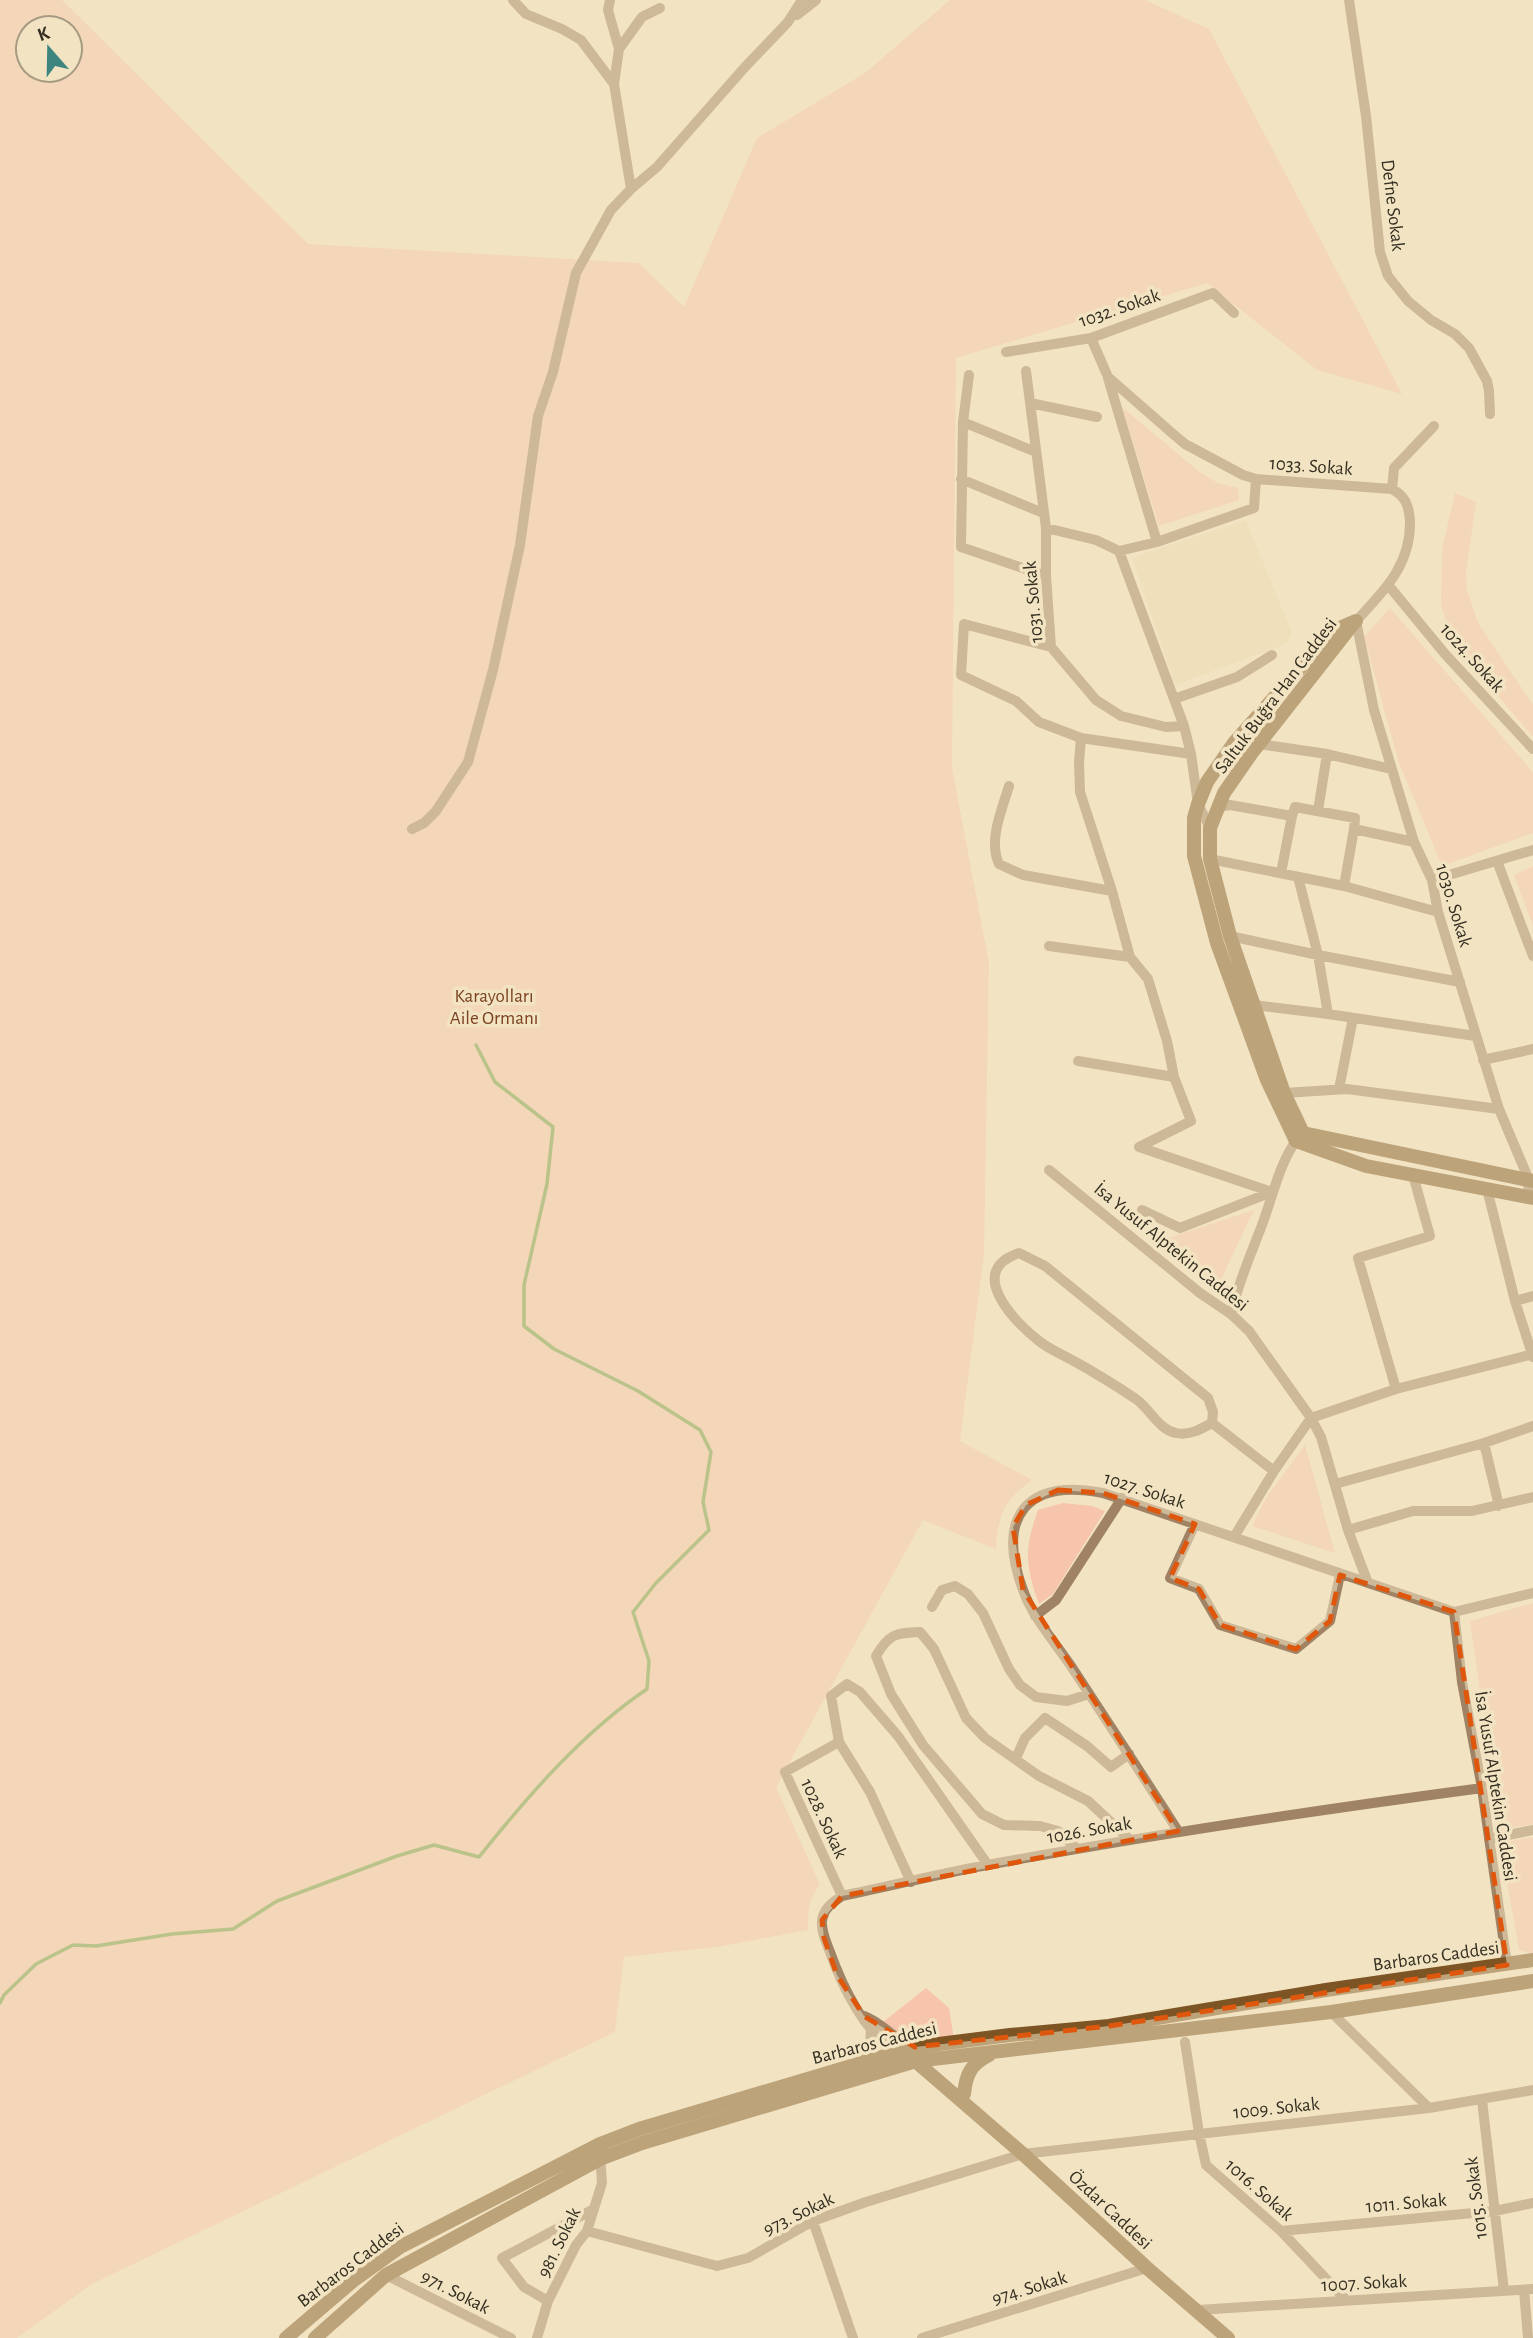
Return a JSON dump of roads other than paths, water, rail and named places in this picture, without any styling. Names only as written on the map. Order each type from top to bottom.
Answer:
[{"type":"main road","name":"Saltuk Buğra Han Caddesi","points":[[1300,1137],[1230,936],[1210,859],[1210,828],[1224,793],[1356,621]]},
{"type":"main road","name":"Saltuk Buğra Han Caddesi","points":[[1300,1137],[1263,1071],[1217,943],[1194,856],[1195,818],[1198,804],[1214,772],[1267,704],[1333,631],[1356,621]]},
{"type":"main road","points":[[1300,1137],[1366,1167],[1531,1197]]},
{"type":"main road","points":[[1300,1137],[1531,1180]]},
{"type":"main road","name":"Barbaros Caddesi","points":[[286,2338],[354,2280],[400,2247],[600,2152],[642,2143],[916,2054],[1010,2035],[1109,2026],[1326,1990],[1533,1960]]},
{"type":"main road","name":"Barbaros Caddesi","points":[[916,2054],[933,2059],[995,2052],[1331,2012],[1533,1982]]},
{"type":"main road","name":"Barbaros Caddesi","points":[[315,2338],[386,2275],[639,2129],[899,2052]]},
{"type":"main road","name":"Özdar Caddesi","points":[[899,2052],[916,2054],[1147,2269],[1198,2310],[1220,2334]]},
{"type":"main road","points":[[966,2101],[965,2080],[971,2066],[995,2052]]},
{"type":"main road","name":"Özdar Caddesi","points":[[933,2059],[966,2101]]},
{"type":"street","points":[[513,0],[526,14],[581,40],[614,84]]},
{"type":"street","points":[[610,0],[608,10],[619,49],[614,84],[631,189]]},
{"type":"street","points":[[788,22],[803,0]]},
{"type":"street","points":[[412,829],[424,823],[436,810],[468,762],[493,670],[520,544],[538,416],[553,372],[576,273],[611,210],[657,167],[745,66],[788,22],[816,0]]},
{"type":"street","name":"Defne Sokak","points":[[1349,0],[1366,116],[1380,252],[1388,276],[1408,301],[1431,320],[1455,334],[1469,348],[1487,381],[1490,414]]},
{"type":"street","points":[[619,49],[642,17],[660,8]]},
{"type":"street","name":"1032. Sokak","points":[[1006,352],[1091,338],[1213,293],[1234,313]]},
{"type":"street","name":"1033. Sokak","points":[[1091,338],[1108,377],[1185,444],[1243,475],[1255,479],[1392,489]]},
{"type":"street","name":"1031. Sokak","points":[[1026,372],[1046,528],[1051,647],[1096,700],[1121,716],[1166,727],[1184,726]]},
{"type":"street","points":[[969,375],[962,422],[961,547],[1046,576]]},
{"type":"street","points":[[1108,377],[1157,542]]},
{"type":"street","points":[[1030,403],[1097,417]]},
{"type":"street","points":[[962,422],[1036,452]]},
{"type":"street","points":[[1356,621],[1389,586],[1405,556],[1410,538],[1409,508],[1402,495],[1392,489],[1394,468],[1434,426]]},
{"type":"street","points":[[961,479],[1043,513]]},
{"type":"street","points":[[1046,528],[1096,540],[1119,551],[1157,542],[1254,508],[1255,479]]},
{"type":"street","points":[[1119,551],[1184,726],[1198,804],[1210,828]]},
{"type":"street","name":"1024. Sokak","points":[[1389,586],[1445,654],[1533,749]]},
{"type":"street","name":"1030. Sokak","points":[[1356,621],[1374,710],[1391,769],[1414,842],[1432,880],[1438,912],[1499,1109],[1531,1180],[1531,1197]]},
{"type":"street","points":[[1051,647],[964,624],[961,675],[1016,701],[1039,722],[1081,738],[1191,754]]},
{"type":"street","points":[[1174,699],[1237,677],[1272,655]]},
{"type":"street","points":[[1081,738],[1080,793],[1130,957],[1148,979],[1167,1041],[1174,1077],[1191,1121],[1139,1147],[1272,1192]]},
{"type":"street","points":[[1259,744],[1327,754],[1391,769]]},
{"type":"street","points":[[1318,811],[1327,754]]},
{"type":"street","points":[[1009,786],[994,842],[999,864],[1023,875],[1112,891]]},
{"type":"street","points":[[1218,807],[1230,805],[1292,816]]},
{"type":"street","points":[[1281,873],[1295,807],[1355,818],[1344,886]]},
{"type":"street","points":[[1354,829],[1414,842]]},
{"type":"street","points":[[1432,880],[1533,850]]},
{"type":"street","points":[[1210,859],[1344,886],[1438,912]]},
{"type":"street","points":[[1497,861],[1533,956]]},
{"type":"street","points":[[1298,877],[1318,955],[1328,1014]]},
{"type":"street","points":[[1230,936],[1460,982]]},
{"type":"street","points":[[1049,946],[1130,957]]},
{"type":"street","points":[[1254,1005],[1475,1036]]},
{"type":"street","points":[[1339,1089],[1353,1018]]},
{"type":"street","points":[[1483,1060],[1533,1049]]},
{"type":"street","points":[[1079,1061],[1174,1077]]},
{"type":"street","points":[[1284,1093],[1339,1089],[1499,1109]]},
{"type":"street","points":[[1231,1314],[1237,1288],[1264,1222],[1272,1192],[1300,1137]]},
{"type":"street","name":"İsa Yusuf Alptekin Caddesi","points":[[1049,1170],[1249,1331],[1311,1418],[1321,1437],[1348,1530],[1368,1583]]},
{"type":"street","points":[[1396,1389],[1358,1258],[1430,1236],[1413,1175]]},
{"type":"street","points":[[1234,1538],[1274,1471],[1311,1418],[1396,1389],[1533,1355],[1515,1301],[1487,1189]]},
{"type":"street","points":[[1142,1210],[1180,1228],[1272,1192]]},
{"type":"street","points":[[1019,1253],[1045,1266],[1208,1398],[1213,1412],[1212,1423],[1187,1434],[1175,1433],[1162,1425],[1139,1401],[1041,1342],[1009,1312],[993,1278],[996,1267],[1005,1258],[1019,1253]]},
{"type":"street","points":[[1515,1301],[1533,1296]]},
{"type":"street","points":[[1212,1423],[1274,1471]]},
{"type":"street","points":[[1335,1484],[1484,1443],[1533,1426]]},
{"type":"street","points":[[1484,1443],[1499,1506]]},
{"type":"street","name":"1027. Sokak","points":[[1178,1831],[1035,1616],[1023,1590],[1013,1541],[1013,1527],[1026,1505],[1035,1498],[1058,1490],[1084,1489],[1122,1499],[1454,1612]]},
{"type":"street","points":[[1348,1530],[1413,1511],[1472,1511],[1533,1497]]},
{"type":"street","points":[[1035,1616],[1056,1600],[1122,1499]]},
{"type":"street","points":[[1195,1524],[1170,1578],[1199,1589],[1220,1625],[1296,1649],[1331,1621],[1340,1575]]},
{"type":"street","points":[[932,1607],[942,1590],[955,1586],[968,1594],[983,1613],[1009,1669],[1020,1685],[1036,1697],[1061,1701],[1089,1694]]},
{"type":"street","points":[[1454,1612],[1533,1593]]},
{"type":"street","name":"İsa Yusuf Alptekin Caddesi","points":[[1454,1612],[1462,1682],[1482,1787],[1507,1965]]},
{"type":"street","points":[[1077,1849],[1058,1831],[1040,1826],[1004,1825],[982,1814],[923,1745],[891,1694],[876,1656],[885,1640],[902,1633],[920,1632],[934,1649],[966,1718],[985,1738],[1039,1776],[1088,1801],[1129,1839]]},
{"type":"street","points":[[911,1882],[870,1792],[839,1742],[831,1696],[848,1684],[860,1692],[898,1736],[988,1865]]},
{"type":"street","points":[[1016,1758],[1024,1738],[1045,1718],[1087,1746],[1111,1767],[1129,1755]]},
{"type":"street","name":"1028. Sokak","points":[[839,1742],[785,1772],[842,1896]]},
{"type":"street","name":"1026. Sokak","points":[[842,1896],[1129,1839],[1482,1787]]},
{"type":"street","points":[[1489,1839],[1533,1830]]},
{"type":"street","points":[[842,1896],[827,1909],[822,1920],[824,1938],[837,1975],[871,2029],[890,2048],[899,2052]]},
{"type":"street","points":[[1331,2012],[1429,2108]]},
{"type":"street","points":[[864,2017],[872,2019],[916,2054]]},
{"type":"street","points":[[853,2065],[870,2047],[871,2029]]},
{"type":"street","name":"1016. Sokak","points":[[1185,2042],[1206,2165],[1281,2231],[1346,2300]]},
{"type":"street","name":"1009. Sokak","points":[[1023,2154],[1429,2108],[1533,2090]]},
{"type":"street","name":"1015. Sokak","points":[[1482,2100],[1504,2291]]},
{"type":"street","name":"981. Sokak","points":[[537,2338],[548,2301],[576,2245],[587,2231],[603,2183],[600,2152]]},
{"type":"street","name":"973. Sokak","points":[[587,2231],[716,2266],[748,2258],[813,2221],[1023,2154]]},
{"type":"street","name":"1011. Sokak","points":[[1281,2231],[1495,2211],[1533,2203]]},
{"type":"street","points":[[548,2301],[524,2287],[502,2258],[594,2209]]},
{"type":"street","points":[[813,2221],[853,2338]]},
{"type":"street","name":"974. Sokak","points":[[927,2337],[1147,2269]]},
{"type":"street","name":"971. Sokak","points":[[386,2275],[511,2338]]},
{"type":"street","points":[[1528,2338],[1529,2290]]},
{"type":"street","name":"1007. Sokak","points":[[1198,2310],[1529,2290]]},
{"type":"waterway","points":[[0,2003],[4,1995],[36,1964],[73,1945],[96,1946],[172,1934],[233,1929],[277,1901],[434,1845],[479,1857],[578,1745],[647,1689],[649,1661],[633,1612],[656,1583],[709,1530],[703,1502],[711,1452],[700,1430],[638,1391],[554,1349],[524,1326],[524,1285],[547,1184],[553,1127],[495,1082],[476,1045]]},
{"type":"park label","name":"Karayolları Aile Ormanı","points":[[494,1006]]}]
